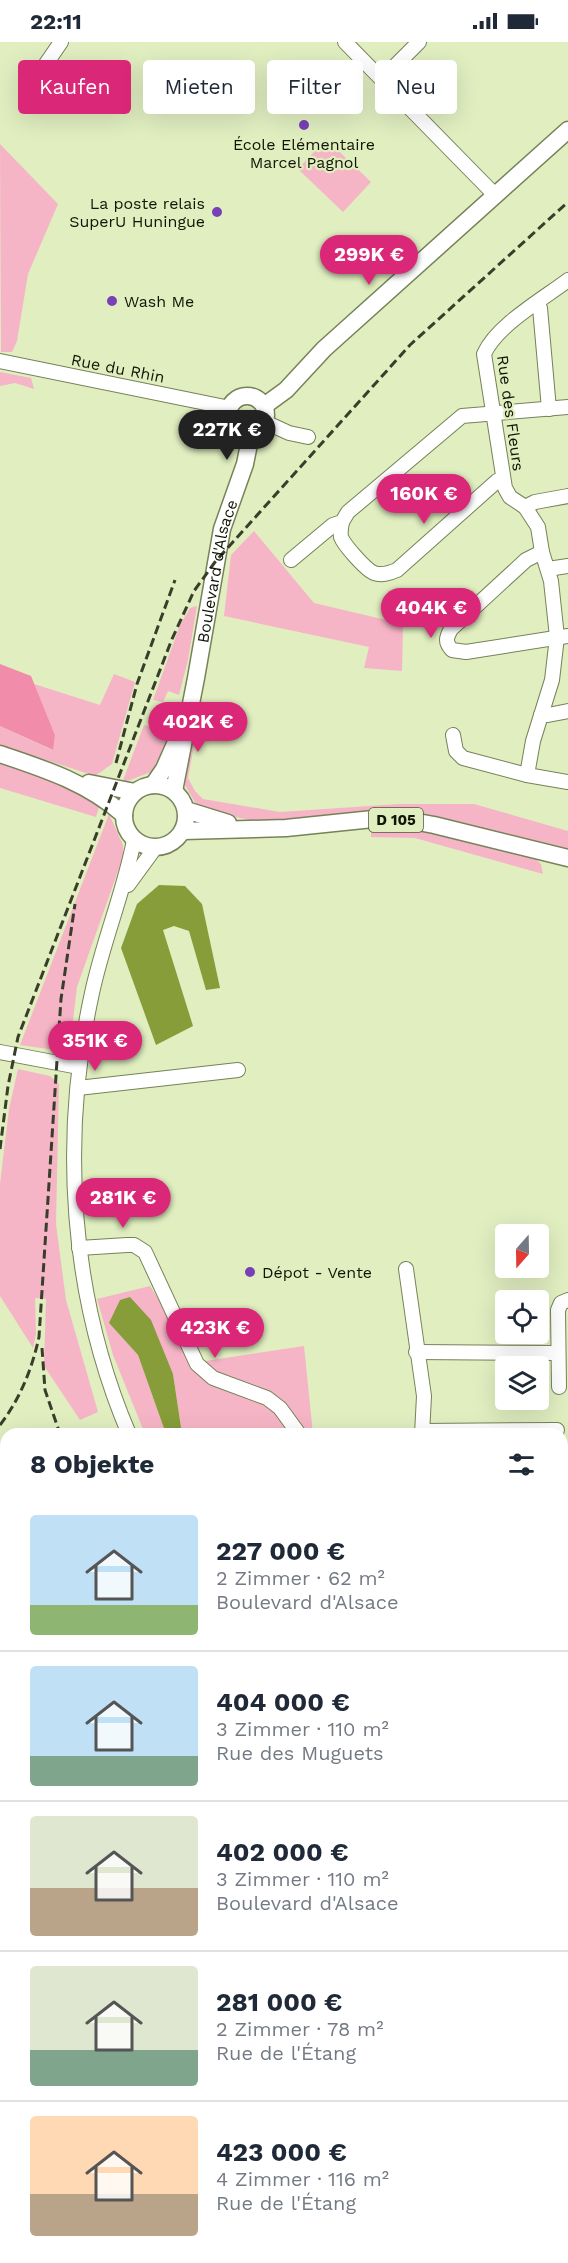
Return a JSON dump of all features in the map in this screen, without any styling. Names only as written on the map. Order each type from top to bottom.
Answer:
[{"type":"main road","points":[[264,414],[255,398],[245,397],[236,401],[230,408],[229,421],[236,431],[248,434],[258,431],[264,414],[324,349],[568,130]]},
{"type":"main road","name":"Boulevard d'Alsace","points":[[174,791],[222,529],[233,492],[245,464],[248,434]]},
{"type":"main road","name":"Boulevard d'Alsace","points":[[153,785],[164,769],[189,710]]},
{"type":"main road","points":[[0,754],[64,777],[135,792]]},
{"type":"main road","points":[[64,777],[105,799],[123,815]]},
{"type":"main road","points":[[153,785],[164,786],[174,791],[182,800],[186,810],[183,831],[171,843],[155,848],[144,846],[134,840],[126,829],[123,815],[127,802],[135,792],[153,785]]},
{"type":"main road","name":"D 105","points":[[186,810],[248,828]]},
{"type":"main road","name":"D 105","points":[[183,831],[286,828],[373,819],[407,820],[568,858]]},
{"type":"street","points":[[49,60],[61,42]]},
{"type":"street","points":[[345,42],[375,72]]},
{"type":"street","points":[[402,60],[420,42]]},
{"type":"street","points":[[416,114],[494,194]]},
{"type":"street","name":"Rue des Fleurs","points":[[527,775],[552,680],[555,660],[563,637],[538,527],[525,507],[510,497],[505,488],[484,354],[488,345],[568,280]]},
{"type":"street","points":[[537,303],[540,308],[549,409]]},
{"type":"street","name":"Rue du Rhin","points":[[0,362],[230,408]]},
{"type":"street","points":[[503,479],[497,481],[391,573],[374,573],[367,569],[344,543],[341,536],[342,522],[348,512],[462,416],[568,407]]},
{"type":"street","points":[[264,414],[289,433],[308,437]]},
{"type":"street","points":[[525,507],[535,502],[568,496]]},
{"type":"street","points":[[291,560],[333,525],[342,522]]},
{"type":"street","points":[[542,552],[526,560],[451,629],[446,638],[452,650],[458,652],[563,637]]},
{"type":"street","points":[[548,569],[568,566]]},
{"type":"street","points":[[541,715],[568,711]]},
{"type":"street","points":[[453,735],[456,751],[463,758],[527,775],[568,782]]},
{"type":"street","points":[[127,1428],[110,1382],[98,1339],[80,1248],[75,1206],[74,1162],[79,1067],[92,992],[103,949],[121,897],[134,840]]},
{"type":"street","points":[[121,897],[135,873],[155,848]]},
{"type":"street","points":[[0,1052],[79,1067]]},
{"type":"street","points":[[78,1088],[238,1071]]},
{"type":"street","points":[[80,1248],[134,1245],[145,1252],[197,1364],[213,1378],[267,1398],[279,1408],[294,1428]]},
{"type":"street","points":[[406,1269],[424,1396],[422,1428]]},
{"type":"street","points":[[559,1387],[558,1310],[561,1302],[568,1300]]},
{"type":"street","points":[[416,1352],[558,1353]]},
{"type":"shaded area","points":[[326,139],[371,182],[343,212],[298,169]]},
{"type":"shaded area","points":[[0,144],[58,204],[28,274],[17,341],[12,352],[1,352],[1,356]]},
{"type":"shaded area","points":[[0,372],[31,378],[34,389],[15,383],[0,386]]},
{"type":"shaded area","points":[[254,531],[314,603],[403,624],[402,671],[364,668],[369,647],[224,616],[231,555]]},
{"type":"shaded area","points":[[197,606],[188,660],[179,695],[168,691],[163,702],[153,700],[180,625],[190,608]]},
{"type":"shaded area","points":[[0,664],[31,676],[55,735],[53,750],[0,726]]},
{"type":"shaded area","points":[[114,674],[135,682],[112,764],[95,776],[0,745],[0,726],[52,750],[55,735],[34,684],[100,705]]},
{"type":"shaded area","points":[[175,703],[178,704],[160,757],[151,772],[122,783],[144,725],[166,731]]},
{"type":"shaded area","points":[[198,725],[188,778],[195,791],[203,799],[280,812],[399,804],[474,804],[568,831],[568,849],[458,824],[319,819],[254,821],[208,811],[207,808],[196,804],[182,780]]},
{"type":"shaded area","points":[[0,760],[81,793],[99,807],[96,817],[0,788]]},
{"type":"shaded area","points":[[109,814],[123,845],[123,857],[77,987],[71,1037],[62,1051],[20,1045]]},
{"type":"shaded area","points":[[385,825],[411,826],[532,856],[541,864],[543,874],[415,838],[371,837],[371,828]]},
{"type":"shaded area","points":[[159,885],[185,886],[202,904],[220,988],[206,990],[189,931],[174,926],[163,930],[193,1026],[156,1045],[121,948],[137,904]]},
{"type":"shaded area","points":[[18,1069],[50,1076],[59,1084],[56,1224],[66,1300],[98,1412],[80,1420],[44,1366],[46,1299],[35,1298],[36,1334],[33,1348],[0,1296],[0,1184],[9,1109]]},
{"type":"shaded area","points":[[150,1286],[170,1317],[192,1363],[304,1346],[312,1428],[181,1428],[173,1374],[109,1323],[138,1355],[164,1428],[143,1428],[113,1355],[97,1299]]},
{"type":"shaded area","points":[[130,1297],[151,1320],[173,1374],[181,1428],[164,1428],[138,1355],[109,1323],[120,1300]]},
{"type":"railway","points":[[0,1149],[8,1086],[18,1037],[172,639],[194,591],[215,562],[410,345],[568,202]]},
{"type":"railway","points":[[116,763],[137,684],[175,580]]},
{"type":"railway","points":[[0,1425],[14,1405],[24,1383],[39,1337],[61,999],[75,904]]},
{"type":"railway","points":[[42,1348],[45,1390],[58,1428]]},
{"type":"place","name":"École Elémentaire Marcel Pagnol","points":[[304,125]]},
{"type":"place","name":"La poste relais SuperU Huningue","points":[[217,212]]},
{"type":"place","name":"Wash Me","points":[[112,301]]},
{"type":"place","name":"Dépot - Vente","points":[[250,1272]]}]
